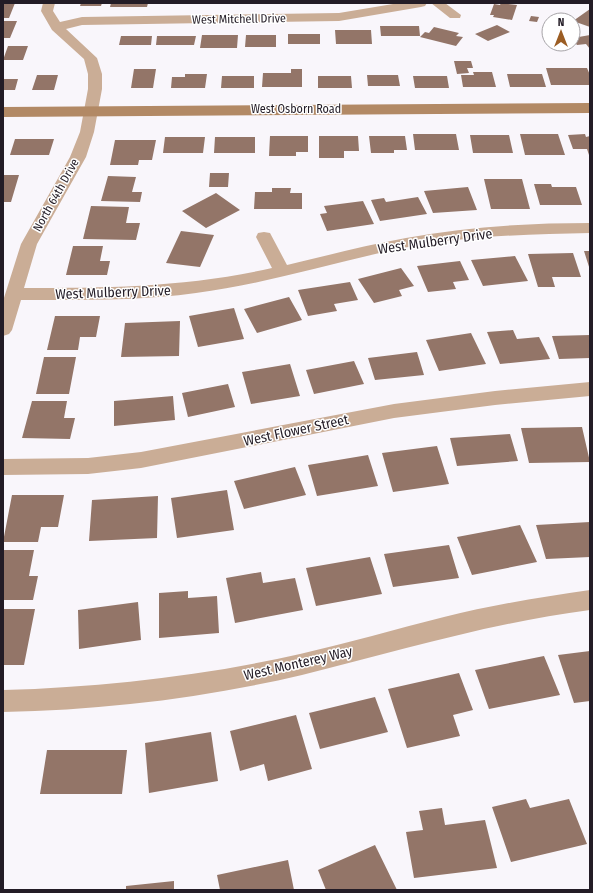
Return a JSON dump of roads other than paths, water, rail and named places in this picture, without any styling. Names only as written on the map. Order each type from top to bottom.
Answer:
[{"type":"street","name":"North 64th Drive","points":[[3,330],[29,244],[78,157],[86,132],[95,89],[95,74],[90,58],[57,27],[47,11],[49,3]]},
{"type":"street","name":"West Mitchell Drive","points":[[57,27],[82,21],[339,17],[421,3]]},
{"type":"street","points":[[437,3],[456,15]]},
{"type":"street","name":"West Osborn Road","points":[[3,112],[590,108]]},
{"type":"street","name":"West Mulberry Drive","points":[[14,294],[93,294],[177,290],[221,284],[405,243],[444,237],[531,229],[590,228]]},
{"type":"street","points":[[264,237],[282,271]]},
{"type":"street","name":"West Flower Street","points":[[3,467],[88,466],[141,460],[394,411],[495,398],[590,389]]},
{"type":"street","name":"West Monterey Way","points":[[3,700],[46,700],[111,696],[208,683],[301,664],[461,623],[521,610],[590,600]]}]
